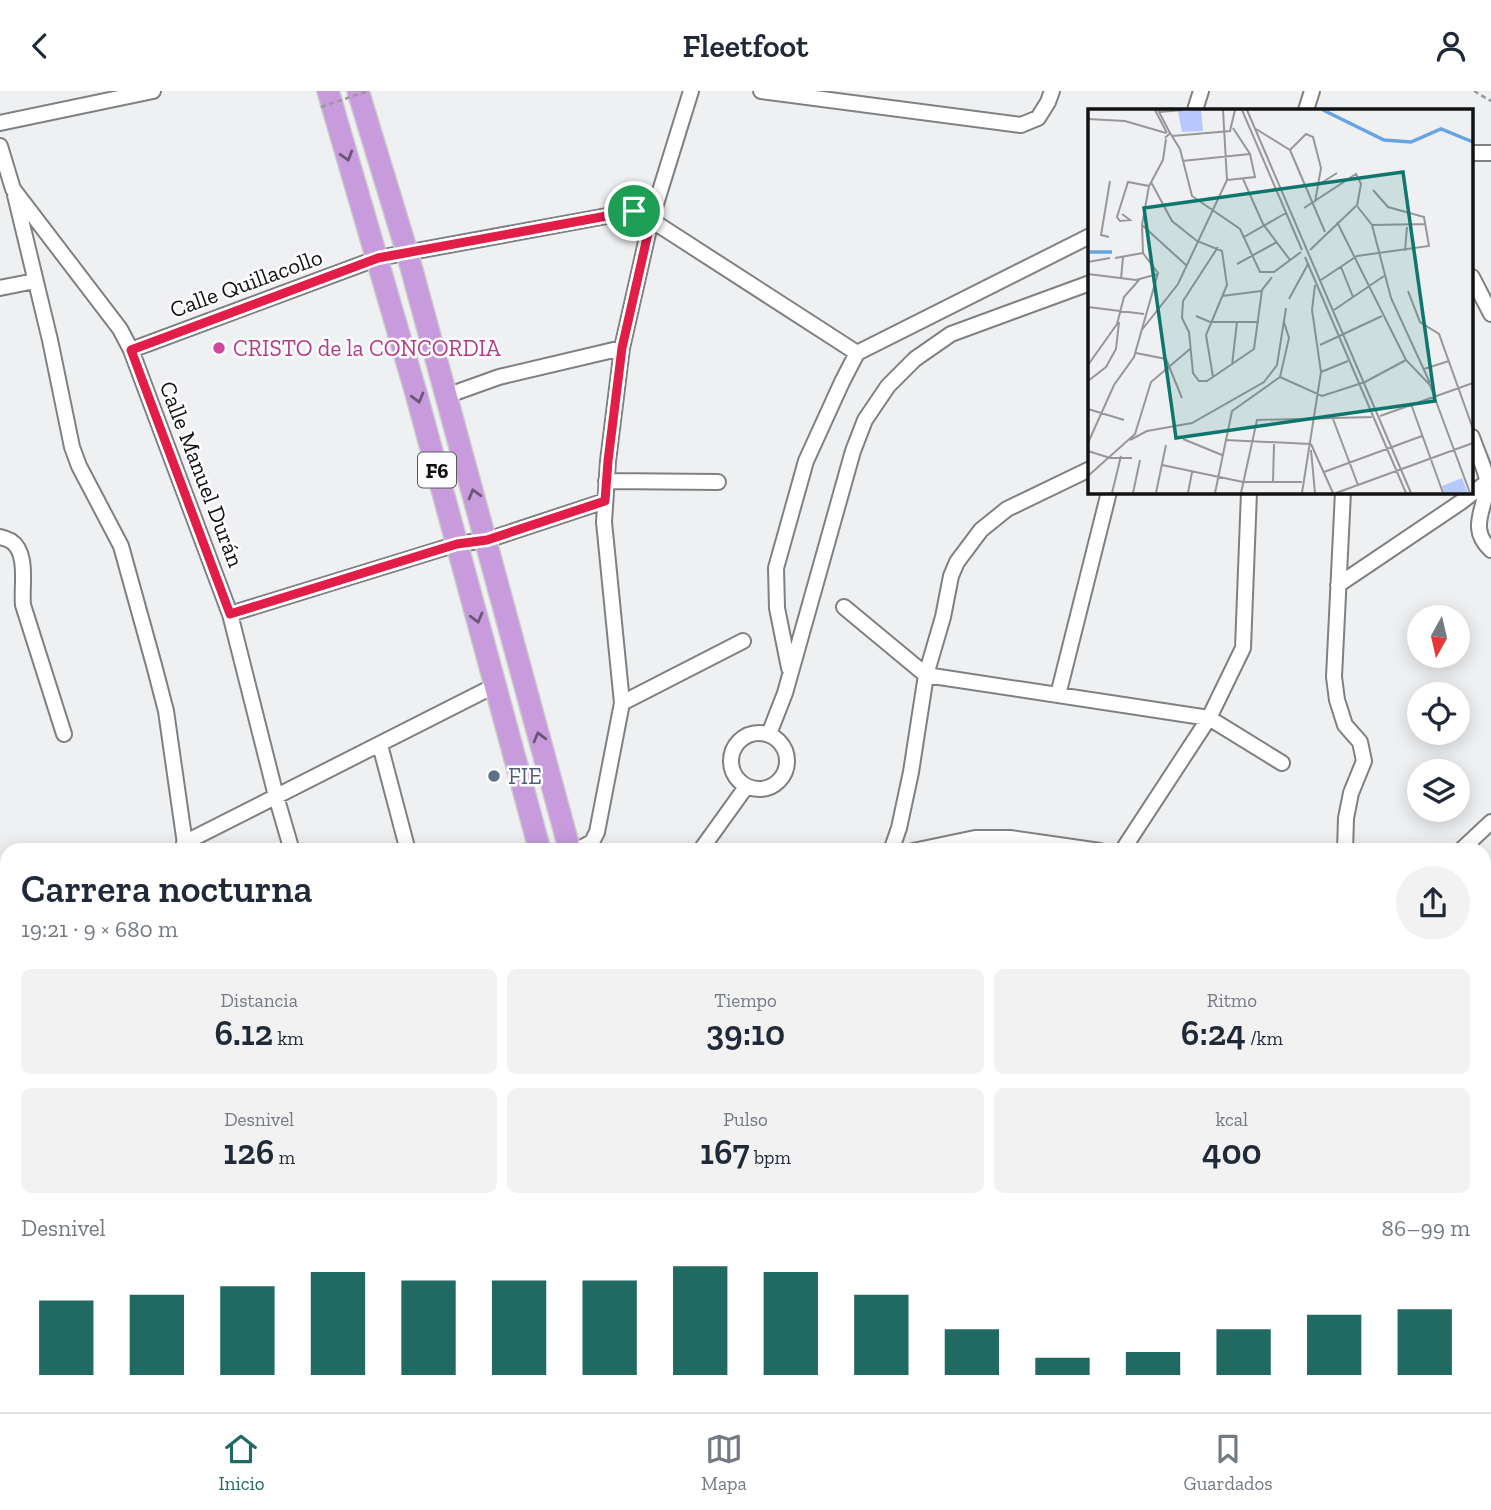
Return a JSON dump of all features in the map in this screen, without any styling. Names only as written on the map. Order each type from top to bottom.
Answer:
[{"type":"highway","name":"F6","points":[[358,91],[407,252],[571,843]]},
{"type":"highway","name":"F6","points":[[324,99],[378,258],[538,843]]},
{"type":"street","points":[[0,123],[153,91]]},
{"type":"street","points":[[590,843],[597,832],[622,703],[604,522],[606,481],[622,348],[651,220],[691,91]]},
{"type":"street","points":[[761,91],[1021,125],[1038,118],[1052,91]]},
{"type":"street","points":[[1195,109],[1201,91]]},
{"type":"street","points":[[1306,109],[1312,91]]},
{"type":"street","name":"Calle Manuel Durán","points":[[0,146],[13,189],[120,328],[131,350],[230,614],[290,843]]},
{"type":"street","points":[[13,189],[50,340],[72,447],[79,466],[121,546],[155,665],[166,711],[184,843]]},
{"type":"street","name":"Calle Quillacollo","points":[[131,350],[378,258],[634,211],[651,220]]},
{"type":"street","points":[[651,220],[858,353]]},
{"type":"street","points":[[790,673],[777,608],[776,568],[806,461],[858,353],[1088,237]]},
{"type":"street","points":[[0,288],[35,281]]},
{"type":"street","points":[[1474,281],[1491,314]]},
{"type":"street","points":[[769,734],[785,693],[853,451],[865,419],[888,386],[915,359],[951,334],[1088,284]]},
{"type":"street","points":[[446,396],[499,377],[622,348]]},
{"type":"street","points":[[1474,442],[1490,480],[1478,521],[1484,544],[1491,550]]},
{"type":"street","points":[[894,843],[911,772],[926,675],[957,562],[981,530],[1007,509],[1088,470]]},
{"type":"street","points":[[1474,491],[1490,480]]},
{"type":"street","points":[[606,481],[718,482]]},
{"type":"street","points":[[1058,695],[1109,493]]},
{"type":"street","points":[[1127,843],[1209,718],[1243,648],[1249,493]]},
{"type":"street","points":[[1343,493],[1334,677],[1337,700],[1345,725],[1360,742],[1364,761],[1351,793],[1346,818],[1345,843]]},
{"type":"street","points":[[1338,585],[1471,493]]},
{"type":"street","points":[[230,614],[457,544],[487,540],[605,501]]},
{"type":"street","points":[[0,537],[12,542],[20,554],[24,575],[23,605],[64,734]]},
{"type":"street","points":[[844,607],[926,675],[1209,718],[1282,764]]},
{"type":"street","points":[[622,703],[743,641]]},
{"type":"street","points":[[192,843],[276,796],[496,685]]},
{"type":"street","points":[[749,734],[769,734],[777,739],[787,754],[785,772],[773,786],[755,790],[746,787],[738,781],[730,764],[734,745],[749,734]]},
{"type":"street","points":[[380,745],[406,843]]},
{"type":"street","points":[[706,843],[746,787]]},
{"type":"street","points":[[1469,843],[1491,822]]},
{"type":"street","points":[[952,843],[975,838],[1010,838],[1045,843]]},
{"type":"path","points":[[324,99],[368,91]]},
{"type":"path","points":[[1474,91],[1491,101]]},
{"type":"place","name":"CRISTO de la CONCORDIA","points":[[219,348]]},
{"type":"place","name":"FIE","points":[[494,776]]},
{"type":"route","points":[[634,211],[651,220],[622,348],[605,501],[487,540],[457,544],[230,614],[131,350],[378,258],[634,211]]}]
